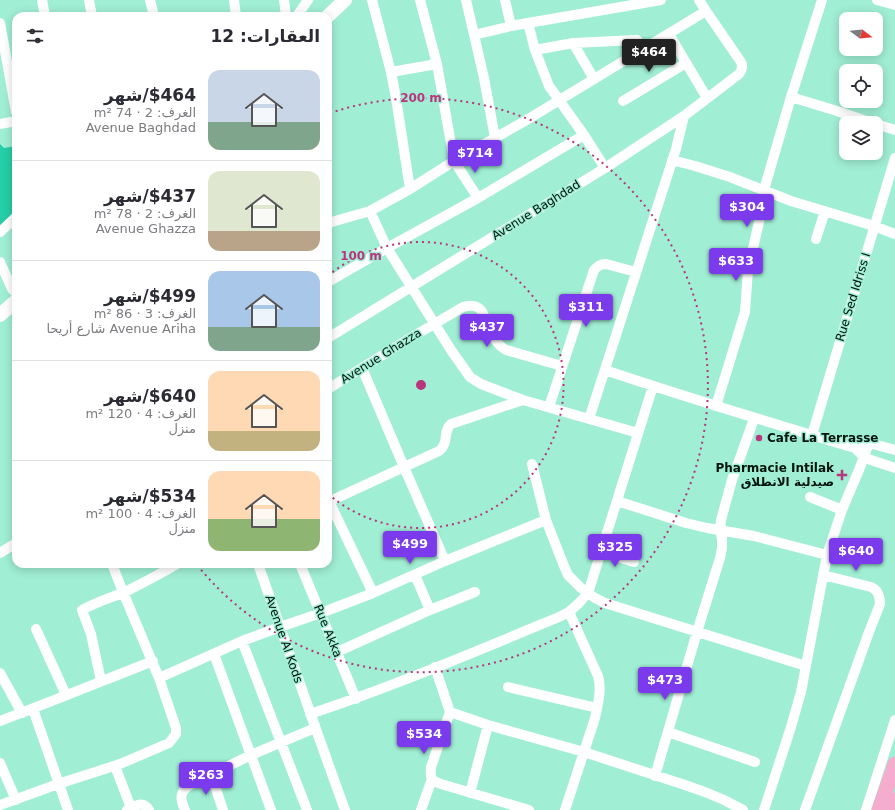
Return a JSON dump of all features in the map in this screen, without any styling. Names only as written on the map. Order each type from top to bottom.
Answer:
[{"type":"main road","points":[[332,12],[345,0]]},
{"type":"main road","points":[[0,315],[12,304]]},
{"type":"main road","points":[[879,810],[895,764]]},
{"type":"main road","points":[[892,810],[895,800]]},
{"type":"street","points":[[42,0],[44,12]]},
{"type":"street","points":[[89,0],[91,12]]},
{"type":"street","points":[[150,0],[153,12]]},
{"type":"street","points":[[234,0],[236,12]]},
{"type":"street","points":[[284,0],[286,12]]},
{"type":"street","points":[[300,12],[308,0]]},
{"type":"street","points":[[372,0],[391,72],[410,190]]},
{"type":"street","points":[[420,0],[437,64],[454,161],[478,198]]},
{"type":"street","points":[[466,0],[484,78],[495,138]]},
{"type":"street","points":[[505,0],[511,26]]},
{"type":"street","points":[[474,35],[511,26],[661,0]]},
{"type":"street","points":[[332,222],[370,211],[410,190],[454,161],[525,121],[669,34],[706,11],[699,0]]},
{"type":"street","points":[[716,406],[745,312],[748,270],[762,209],[764,190],[791,97],[822,0]]},
{"type":"street","points":[[877,0],[895,5]]},
{"type":"street","name":"Avenue Baghdad","points":[[332,336],[604,168],[684,116],[739,74],[743,65],[706,11]]},
{"type":"street","points":[[0,23],[12,90]]},
{"type":"street","points":[[528,23],[548,86],[584,135],[604,168]]},
{"type":"street","points":[[669,34],[707,98]]},
{"type":"street","points":[[536,50],[573,43],[637,40]]},
{"type":"street","points":[[573,43],[594,79]]},
{"type":"street","points":[[391,72],[437,64]]},
{"type":"street","points":[[623,101],[686,64]]},
{"type":"street","points":[[791,97],[851,116]]},
{"type":"street","points":[[589,419],[606,370],[672,160],[684,116]]},
{"type":"street","points":[[0,124],[12,122]]},
{"type":"street","points":[[883,126],[895,130]]},
{"type":"street","points":[[332,280],[478,198],[584,135]]},
{"type":"street","name":"Rue Sed Idriss I","points":[[812,436],[895,158]]},
{"type":"street","points":[[672,160],[701,168],[791,201],[874,226],[895,234]]},
{"type":"street","points":[[370,211],[387,248],[462,367],[470,377],[481,384],[523,400],[638,434]]},
{"type":"street","points":[[816,239],[825,211]]},
{"type":"street","points":[[0,232],[12,221]]},
{"type":"street","points":[[0,262],[12,288]]},
{"type":"street","points":[[549,407],[594,270],[601,264],[606,264],[636,272]]},
{"type":"street","name":"Avenue Ghazza","points":[[332,387],[434,323],[463,307],[471,306],[482,310],[494,339],[501,347],[506,350],[562,366]]},
{"type":"street","points":[[362,368],[445,561]]},
{"type":"street","points":[[606,370],[754,419],[855,448],[864,458],[895,468]]},
{"type":"street","points":[[310,714],[356,699],[559,617],[579,603],[588,593],[653,386]]},
{"type":"street","points":[[332,499],[439,451],[443,448],[448,426],[451,424],[523,400]]},
{"type":"street","points":[[655,776],[720,558],[722,539],[720,530],[723,510],[754,419]]},
{"type":"street","points":[[855,448],[870,443],[895,450]]},
{"type":"street","points":[[764,810],[801,692],[827,555],[842,510],[870,443]]},
{"type":"street","points":[[532,464],[546,520],[564,566],[568,575],[581,588],[605,603],[806,666]]},
{"type":"street","points":[[810,497],[842,510]]},
{"type":"street","points":[[617,501],[686,523],[754,536],[827,555]]},
{"type":"street","points":[[332,509],[373,593]]},
{"type":"street","points":[[159,678],[280,626],[321,613],[373,593],[445,561],[546,520]]},
{"type":"street","points":[[0,553],[12,546]]},
{"type":"street","points":[[601,552],[634,562]]},
{"type":"street","points":[[0,805],[58,784],[115,766],[169,743],[176,734],[176,728],[153,661],[114,568]]},
{"type":"street","points":[[101,681],[91,634],[82,610],[149,580],[170,568]]},
{"type":"street","name":"Avenue Al Kods","points":[[259,568],[345,810]]},
{"type":"street","name":"Rue Akka","points":[[302,568],[356,699]]},
{"type":"street","points":[[415,575],[430,610]]},
{"type":"street","points":[[805,810],[880,604],[878,591],[871,586],[823,575]]},
{"type":"street","points":[[337,652],[430,610],[475,592]]},
{"type":"street","points":[[565,810],[595,718],[600,684],[596,672],[568,612]]},
{"type":"street","points":[[36,629],[66,695]]},
{"type":"street","points":[[242,642],[307,810]]},
{"type":"street","points":[[214,654],[271,810]]},
{"type":"street","points":[[0,721],[153,661]]},
{"type":"street","points":[[435,667],[450,712],[431,767],[430,775],[432,779],[441,784],[530,810]]},
{"type":"street","points":[[0,673],[22,713]]},
{"type":"street","points":[[508,686],[597,708]]},
{"type":"street","points":[[33,709],[68,810]]},
{"type":"street","points":[[450,712],[488,725],[584,752],[705,792],[742,810]]},
{"type":"street","points":[[866,810],[895,720]]},
{"type":"street","points":[[470,793],[488,725]]},
{"type":"street","points":[[185,810],[181,797],[185,788],[251,755],[315,728]]},
{"type":"street","points":[[668,732],[755,762]]},
{"type":"street","points":[[0,763],[16,800]]},
{"type":"street","points":[[115,766],[129,809],[140,804],[147,806],[149,810]]},
{"type":"street","points":[[211,774],[223,810]]},
{"type":"street","points":[[421,810],[432,779]]},
{"type":"green space","points":[[0,144],[4,148],[12,147],[12,216],[0,227]]},
{"type":"place","name":"Cafe La Terrasse","points":[[759,438]]},
{"type":"place","name":"Pharmacie Intilak صيدلية الانطلاق","points":[[842,475]]}]
